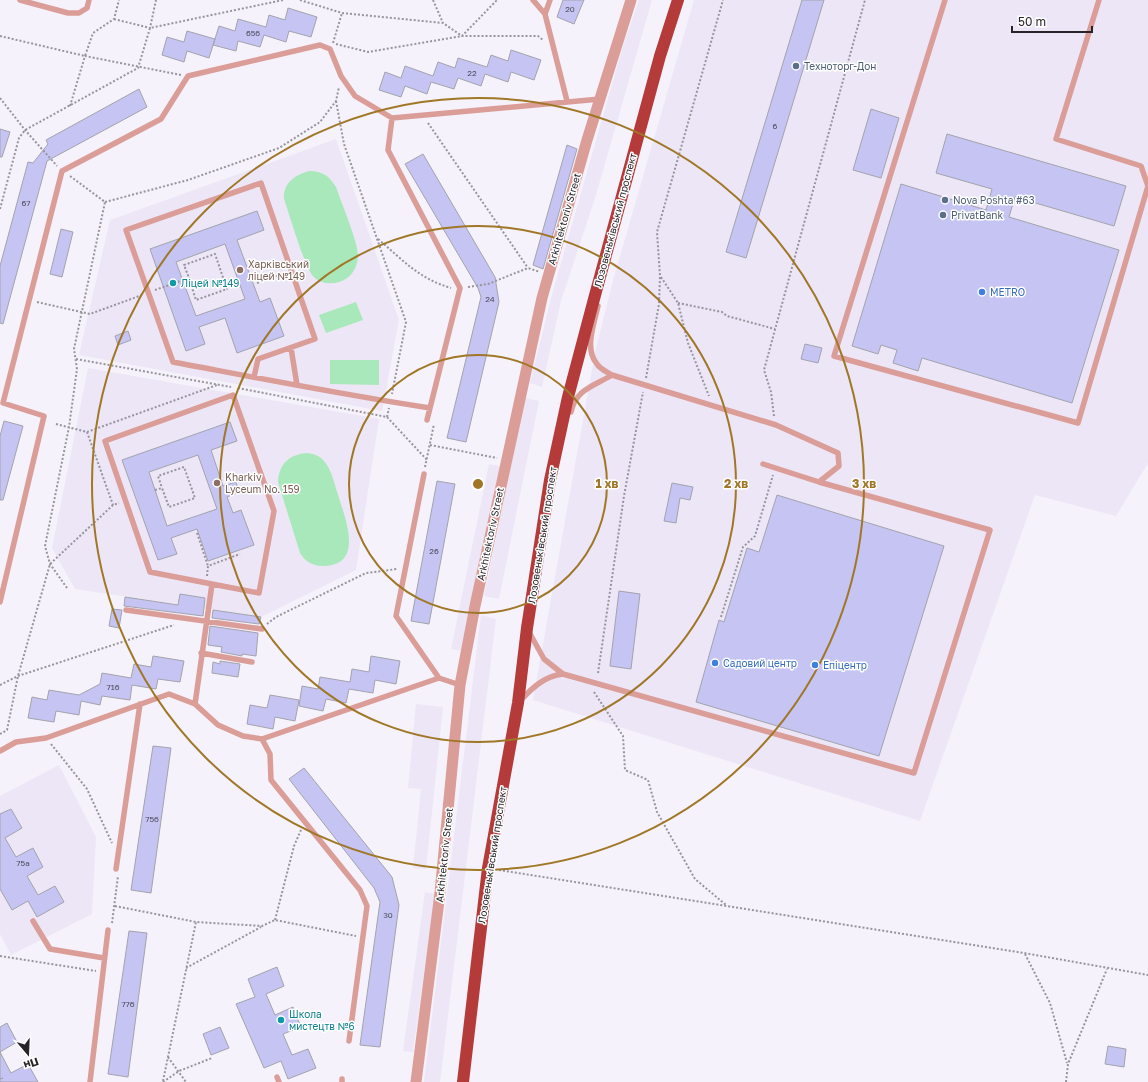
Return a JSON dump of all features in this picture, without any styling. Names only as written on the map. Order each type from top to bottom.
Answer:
[{"type":"highway","name":"Лозовеньківський проспект","points":[[463,1082],[488,868],[518,703],[527,628],[550,480],[568,397],[660,56],[678,0]]},
{"type":"street","name":"Arkhitektoriv Street","points":[[416,1082],[440,893],[460,685],[475,606],[542,298],[586,140],[601,99],[631,0]]},
{"type":"lane","points":[[20,0],[68,13],[79,13],[87,8],[89,0]]},
{"type":"lane","points":[[533,0],[546,14]]},
{"type":"lane","points":[[550,0],[546,14],[567,101]]},
{"type":"lane","points":[[945,0],[834,356],[1078,423],[1148,186],[1141,166],[1056,139],[1099,0]]},
{"type":"lane","points":[[0,602],[44,416],[3,404],[62,171],[161,119],[188,76],[320,44],[330,49],[341,76],[355,96],[392,118],[601,99]]},
{"type":"lane","points":[[392,118],[388,150],[460,288],[427,420]]},
{"type":"lane","points":[[254,377],[258,359],[316,340],[261,183],[126,230],[173,362],[297,385],[391,402],[430,408]]},
{"type":"lane","points":[[599,281],[602,290],[591,337],[592,358],[598,366],[612,375],[776,426],[838,453],[839,466],[819,482]]},
{"type":"lane","points":[[291,348],[297,385]]},
{"type":"lane","points":[[550,480],[560,462],[572,405],[580,392],[612,375]]},
{"type":"lane","points":[[233,395],[274,511],[259,593],[209,584],[150,572],[105,441],[233,395]]},
{"type":"lane","points":[[527,628],[544,659],[563,674],[914,773],[990,530],[819,482],[763,464]]},
{"type":"lane","points":[[424,474],[404,568],[396,616],[439,678],[460,685]]},
{"type":"lane","points":[[195,704],[206,621],[209,584]]},
{"type":"lane","points":[[126,610],[262,629]]},
{"type":"lane","points":[[201,653],[252,662]]},
{"type":"lane","points":[[518,703],[542,681],[550,677],[563,674]]},
{"type":"lane","points":[[0,751],[16,742],[46,738],[169,694],[195,704],[218,725],[243,736],[262,739],[439,678]]},
{"type":"lane","points":[[116,869],[140,704]]},
{"type":"lane","points":[[262,739],[270,754],[271,780],[360,890],[368,906],[349,1041]]},
{"type":"lane","points":[[33,920],[50,949],[104,958]]},
{"type":"lane","points":[[90,1082],[108,930]]},
{"type":"path","points":[[114,20],[118,0]]},
{"type":"path","points":[[0,210],[19,138],[25,130],[138,68],[150,28],[156,0]]},
{"type":"path","points":[[70,106],[84,56],[93,33],[114,20],[150,28],[283,0]]},
{"type":"path","points":[[300,0],[342,13],[443,23],[462,36]]},
{"type":"path","points":[[434,0],[443,23]]},
{"type":"path","points":[[462,36],[497,0]]},
{"type":"path","points":[[598,673],[624,496],[659,304],[660,276],[657,232],[723,0]]},
{"type":"path","points":[[776,426],[771,392],[764,370],[865,0]]},
{"type":"path","points":[[330,49],[342,13]]},
{"type":"path","points":[[0,36],[138,68],[188,76]]},
{"type":"path","points":[[333,43],[368,52],[462,36],[538,36],[554,48]]},
{"type":"path","points":[[341,76],[336,101],[344,144],[406,322],[387,417]]},
{"type":"path","points":[[0,98],[25,130],[62,171],[105,202]]},
{"type":"path","points":[[105,202],[188,180],[279,148],[320,122],[336,101]]},
{"type":"path","points":[[422,115],[528,268]]},
{"type":"path","points":[[67,588],[50,564],[45,546],[69,427],[77,369],[74,349],[105,202]]},
{"type":"path","points":[[377,238],[421,276],[434,283],[452,289],[488,284],[528,268],[549,274]]},
{"type":"path","points":[[215,254],[227,289],[196,300],[189,278],[184,265],[215,254]]},
{"type":"path","points":[[257,283],[292,271]]},
{"type":"path","points":[[660,276],[678,303],[688,343],[713,406]]},
{"type":"path","points":[[30,301],[90,314],[189,278]]},
{"type":"path","points":[[678,303],[722,312],[728,316],[775,329]]},
{"type":"path","points":[[76,359],[387,417],[427,460]]},
{"type":"path","points":[[56,424],[87,432],[218,385]]},
{"type":"path","points":[[424,474],[435,422],[427,420]]},
{"type":"path","points":[[87,432],[113,505]]},
{"type":"path","points":[[430,445],[506,460]]},
{"type":"path","points":[[184,467],[195,498],[169,507],[162,488],[158,476],[184,467]]},
{"type":"path","points":[[721,617],[744,547],[755,536],[774,472]]},
{"type":"path","points":[[155,490],[162,488]]},
{"type":"path","points":[[0,734],[7,730],[18,676],[50,564],[113,505],[125,501]]},
{"type":"path","points":[[197,533],[208,566],[209,584]]},
{"type":"path","points":[[208,566],[240,554]]},
{"type":"path","points":[[262,629],[276,617],[366,572],[404,568]]},
{"type":"path","points":[[0,685],[18,676],[193,619]]},
{"type":"path","points":[[590,688],[595,692],[623,736],[626,770],[648,780],[657,812],[695,879],[726,906]]},
{"type":"path","points":[[46,738],[87,790],[117,856]]},
{"type":"path","points":[[275,920],[294,846],[304,821]]},
{"type":"path","points":[[488,868],[1024,953],[1107,969],[1148,975]]},
{"type":"path","points":[[108,930],[112,931],[119,870],[116,869]]},
{"type":"path","points":[[114,906],[196,922],[262,926]]},
{"type":"path","points":[[186,968],[275,920],[363,938]]},
{"type":"path","points":[[163,1081],[196,922]]},
{"type":"path","points":[[1024,953],[1050,1003],[1068,1064]]},
{"type":"path","points":[[0,956],[103,972]]},
{"type":"path","points":[[1066,1082],[1068,1064],[1107,969]]},
{"type":"path","points":[[168,1056],[186,1082]]},
{"type":"path","points":[[163,1081],[179,1071],[212,1058]]},
{"type":"shaded area","points":[[639,0],[652,0],[596,195],[561,301],[542,387],[530,383],[551,298],[623,46]]},
{"type":"shaded area","points":[[694,0],[1148,0],[1148,463],[1116,516],[1035,495],[920,821],[533,700],[595,353],[612,284]]},
{"type":"shaded area","name":"Харківський ліцей №149","points":[[336,139],[399,320],[382,411],[79,355],[110,220]]},
{"type":"shaded area","name":"Kharkiv Lyceum No. 159","points":[[88,368],[379,419],[356,570],[261,617],[75,589],[52,548]]},
{"type":"shaded area","points":[[525,398],[539,401],[499,599],[484,596]]},
{"type":"shaded area","points":[[489,464],[500,466],[462,651],[451,649]]},
{"type":"shaded area","points":[[481,615],[496,619],[440,1082],[424,1082]]},
{"type":"shaded area","points":[[416,704],[443,707],[426,869],[413,868],[421,789],[408,788]]},
{"type":"shaded area","points":[[59,765],[96,837],[92,914],[11,955],[0,934],[0,796]]},
{"type":"shaded area","points":[[425,892],[435,894],[413,1052],[403,1051]]},
{"type":"green space","points":[[309,171],[322,173],[331,180],[336,187],[358,251],[357,261],[350,276],[343,281],[336,283],[325,283],[313,276],[306,263],[284,199],[284,193],[291,180]]},
{"type":"green space","points":[[356,302],[363,320],[326,333],[319,315]]},
{"type":"green space","points":[[330,360],[379,360],[379,385],[330,384]]},
{"type":"green space","points":[[308,453],[319,457],[327,465],[333,478],[348,529],[348,550],[344,558],[336,564],[323,566],[315,565],[307,561],[302,556],[278,482],[280,470],[286,461],[295,455]]},
{"type":"building","points":[[563,0],[584,0],[574,24],[557,17]]},
{"type":"building","points":[[802,0],[824,0],[746,258],[726,252]]},
{"type":"building","points":[[288,8],[317,17],[311,37],[289,31],[286,42],[264,35],[260,47],[238,41],[236,51],[213,45],[219,26],[235,31],[238,19],[266,27],[269,15],[285,20]]},
{"type":"building","points":[[187,31],[215,39],[209,58],[187,51],[184,62],[162,55],[167,37],[184,42]]},
{"type":"building","points":[[511,50],[541,60],[534,80],[511,72],[508,82],[485,74],[481,86],[458,78],[454,89],[431,82],[427,94],[405,86],[401,97],[379,90],[385,72],[401,78],[405,66],[433,76],[438,62],[455,68],[458,58],[487,67],[491,55],[508,61]]},
{"type":"building","points":[[139,89],[147,107],[47,161],[3,324],[0,323],[0,266],[28,162],[33,163],[48,144],[46,140]]},
{"type":"building","points":[[871,109],[899,118],[881,178],[853,170]]},
{"type":"building","points":[[0,129],[10,132],[2,157],[0,157]]},
{"type":"building","name":"METRO","points":[[947,134],[1126,186],[1114,226],[1015,197],[1009,217],[1119,250],[1072,403],[922,358],[918,371],[893,363],[897,350],[881,345],[878,354],[852,346],[901,184],[986,210],[992,189],[936,173]]},
{"type":"building","points":[[567,145],[577,149],[543,269],[533,265]]},
{"type":"building","points":[[423,154],[495,277],[499,302],[466,442],[447,438],[481,297],[478,288],[405,164]]},
{"type":"building","name":"Ліцей №149","points":[[257,211],[264,230],[237,240],[260,302],[270,298],[284,336],[237,353],[225,318],[199,327],[205,344],[186,351],[150,249]],"holes":[[[225,244],[245,299],[196,316],[176,262]]]},
{"type":"building","points":[[61,229],[73,232],[62,277],[50,274]]},
{"type":"building","points":[[128,331],[131,340],[118,345],[115,336]]},
{"type":"building","points":[[805,344],[822,348],[818,363],[801,359]]},
{"type":"building","points":[[4,421],[23,426],[3,500],[0,500],[0,436]]},
{"type":"building","points":[[230,422],[237,441],[211,450],[223,486],[236,482],[239,492],[227,497],[233,513],[241,510],[254,545],[208,561],[197,529],[171,538],[177,554],[158,560],[122,460]],"holes":[[[198,455],[217,509],[167,526],[149,472]]]},
{"type":"building","points":[[437,481],[455,484],[429,624],[411,621]]},
{"type":"building","points":[[672,483],[693,487],[690,500],[680,498],[676,523],[664,521]]},
{"type":"building","name":"Епіцентр","points":[[777,495],[944,546],[879,756],[696,702],[719,620],[724,622],[747,548],[759,552]]},
{"type":"building","points":[[619,591],[640,594],[631,669],[610,666]]},
{"type":"building","points":[[180,594],[205,598],[203,616],[124,606],[125,597],[178,605]]},
{"type":"building","points":[[112,609],[122,610],[119,628],[109,626]]},
{"type":"building","points":[[213,610],[261,617],[259,624],[212,618]]},
{"type":"building","points":[[210,626],[258,633],[256,656],[242,654],[242,656],[221,652],[222,647],[208,645]]},
{"type":"building","points":[[153,656],[184,661],[180,682],[158,679],[156,689],[132,685],[130,700],[102,696],[100,705],[81,701],[79,715],[56,711],[54,722],[28,718],[32,697],[47,700],[49,690],[79,695],[100,684],[102,673],[131,678],[134,664],[151,667]]},
{"type":"building","points":[[371,656],[400,661],[396,684],[375,680],[373,693],[349,689],[346,703],[326,699],[323,711],[299,706],[302,686],[318,689],[320,677],[350,682],[352,669],[369,672]]},
{"type":"building","points":[[220,661],[240,664],[238,677],[212,673],[213,662],[220,664]]},
{"type":"building","points":[[270,695],[299,700],[295,721],[275,717],[273,729],[247,724],[250,705],[267,708]]},
{"type":"building","points":[[153,746],[171,748],[151,893],[131,890]]},
{"type":"building","points":[[304,768],[392,877],[399,905],[380,1047],[360,1045],[380,902],[374,888],[289,779]]},
{"type":"building","points":[[11,809],[22,828],[5,838],[16,857],[33,848],[43,867],[27,876],[38,895],[55,886],[64,902],[37,917],[28,901],[12,910],[0,889],[0,814]]},
{"type":"building","points":[[129,931],[147,933],[128,1077],[108,1074]]},
{"type":"building","name":"Школа мистецтв №6","points":[[277,967],[284,986],[266,994],[275,1015],[293,1007],[301,1027],[283,1034],[292,1055],[308,1049],[316,1068],[288,1079],[281,1061],[264,1068],[236,1004],[255,997],[248,979]]},
{"type":"building","points":[[7,1023],[17,1042],[0,1052],[0,1027]]},
{"type":"building","points":[[220,1027],[229,1048],[211,1055],[203,1034]]},
{"type":"building","points":[[1108,1046],[1126,1049],[1124,1067],[1105,1064]]},
{"type":"building","points":[[0,1052],[11,1073],[28,1064],[38,1082],[0,1082]]},
{"type":"place","name":"Техноторг-Дон","points":[[796,66]]},
{"type":"place","name":"Nova Poshta #63","points":[[945,200]]},
{"type":"place","name":"PrivatBank","points":[[943,215]]},
{"type":"place","name":"Харківський ліцей №149","points":[[240,270]]},
{"type":"place","name":"Ліцей №149","points":[[173,283]]},
{"type":"place","name":"METRO","points":[[982,292]]},
{"type":"place","name":"Kharkiv Lyceum No. 159","points":[[217,483]]},
{"type":"place","name":"Садовий центр","points":[[715,663]]},
{"type":"place","name":"Епіцентр","points":[[815,665]]},
{"type":"place","name":"Школа мистецтв №6","points":[[281,1020]]}]
